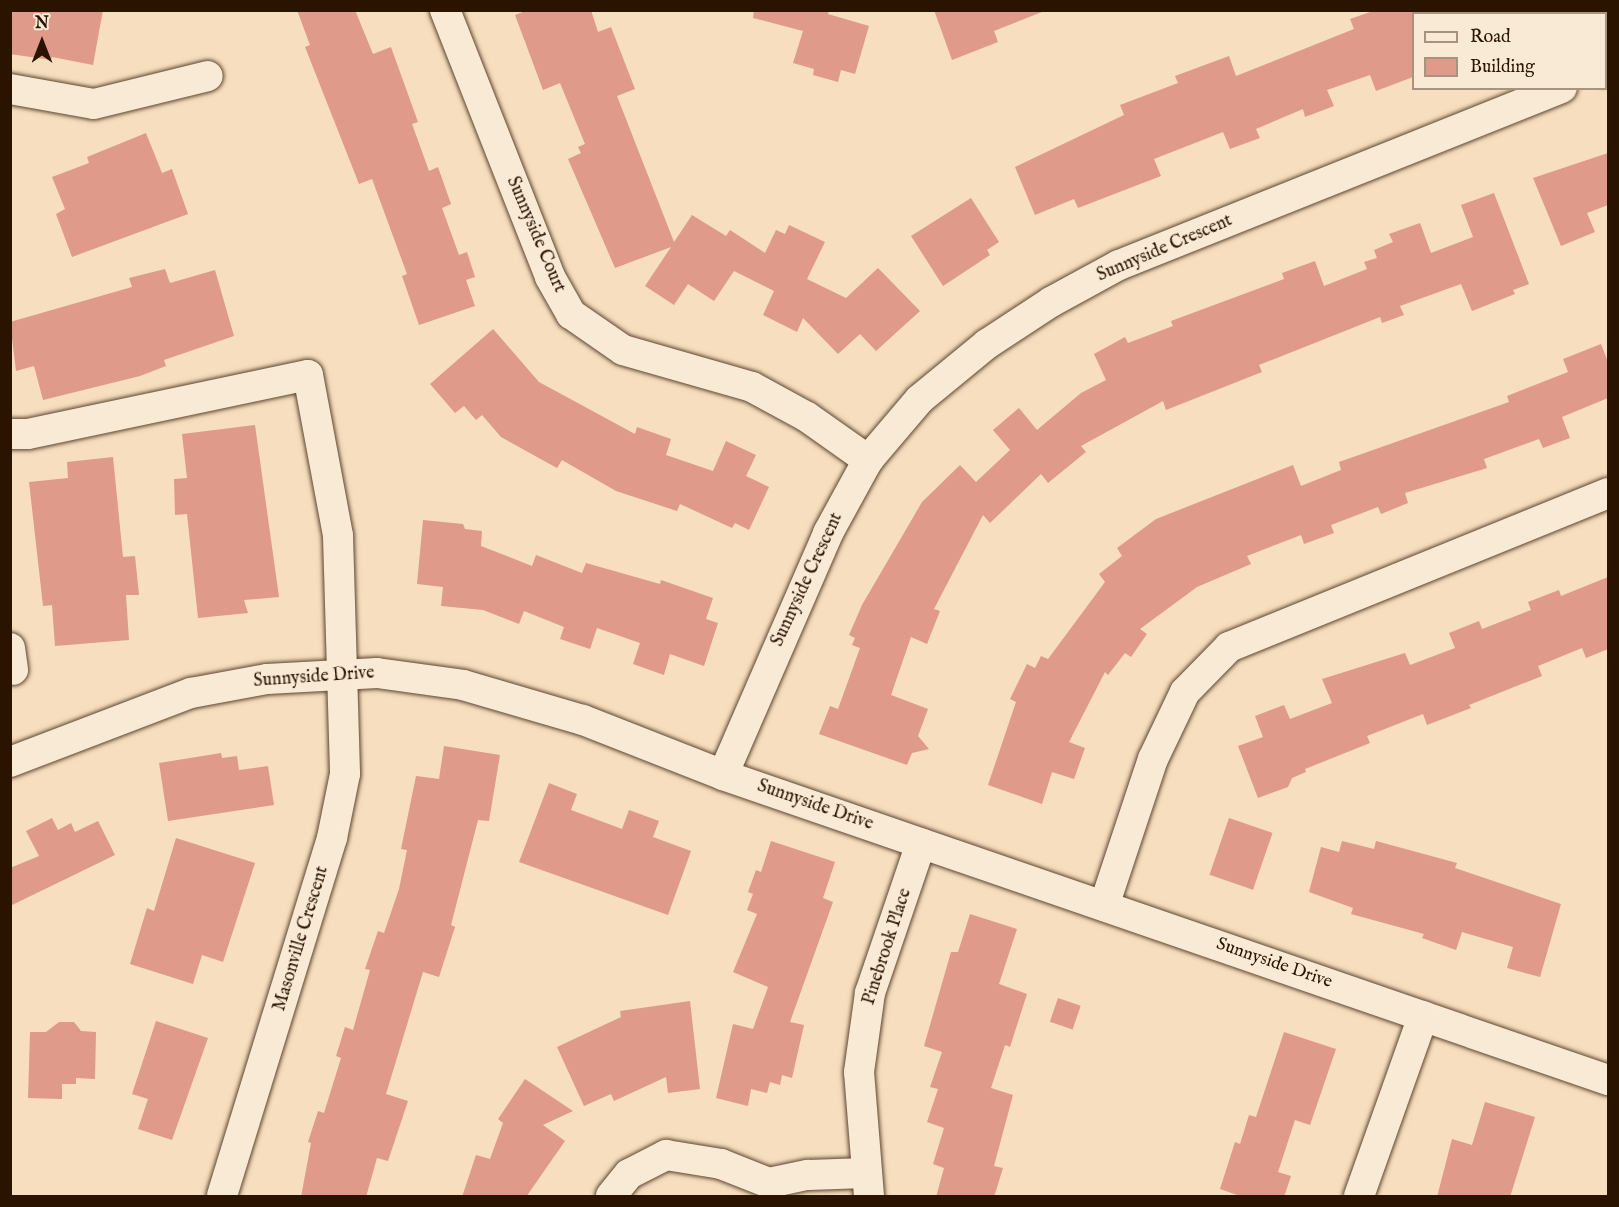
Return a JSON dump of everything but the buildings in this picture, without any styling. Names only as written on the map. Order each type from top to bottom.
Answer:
[{"type":"street","name":"Sunnyside Court","points":[[446,10],[550,277],[571,314],[623,350],[752,387],[807,417],[868,460]]},
{"type":"street","points":[[10,89],[94,104],[208,76]]},
{"type":"street","name":"Sunnyside Crescent","points":[[723,775],[793,609],[868,460],[920,399],[987,344],[1051,302],[1109,270],[1557,90]]},
{"type":"street","name":"Masonville Crescent","points":[[10,434],[28,434],[308,375],[338,536],[345,774],[333,838],[222,1197]]},
{"type":"street","points":[[1104,906],[1153,759],[1180,701],[1229,647],[1608,493]]},
{"type":"street","name":"Sunnyside Drive","points":[[10,762],[191,693],[267,679],[377,673],[463,685],[583,720],[723,775],[1608,1080]]},
{"type":"street","name":"Pinebrook Place","points":[[868,1185],[859,1071],[870,993],[921,843]]},
{"type":"street","points":[[1359,1197],[1424,1016]]},
{"type":"street","points":[[611,1197],[629,1174],[666,1155],[721,1164],[769,1183],[808,1175],[868,1185]]}]
